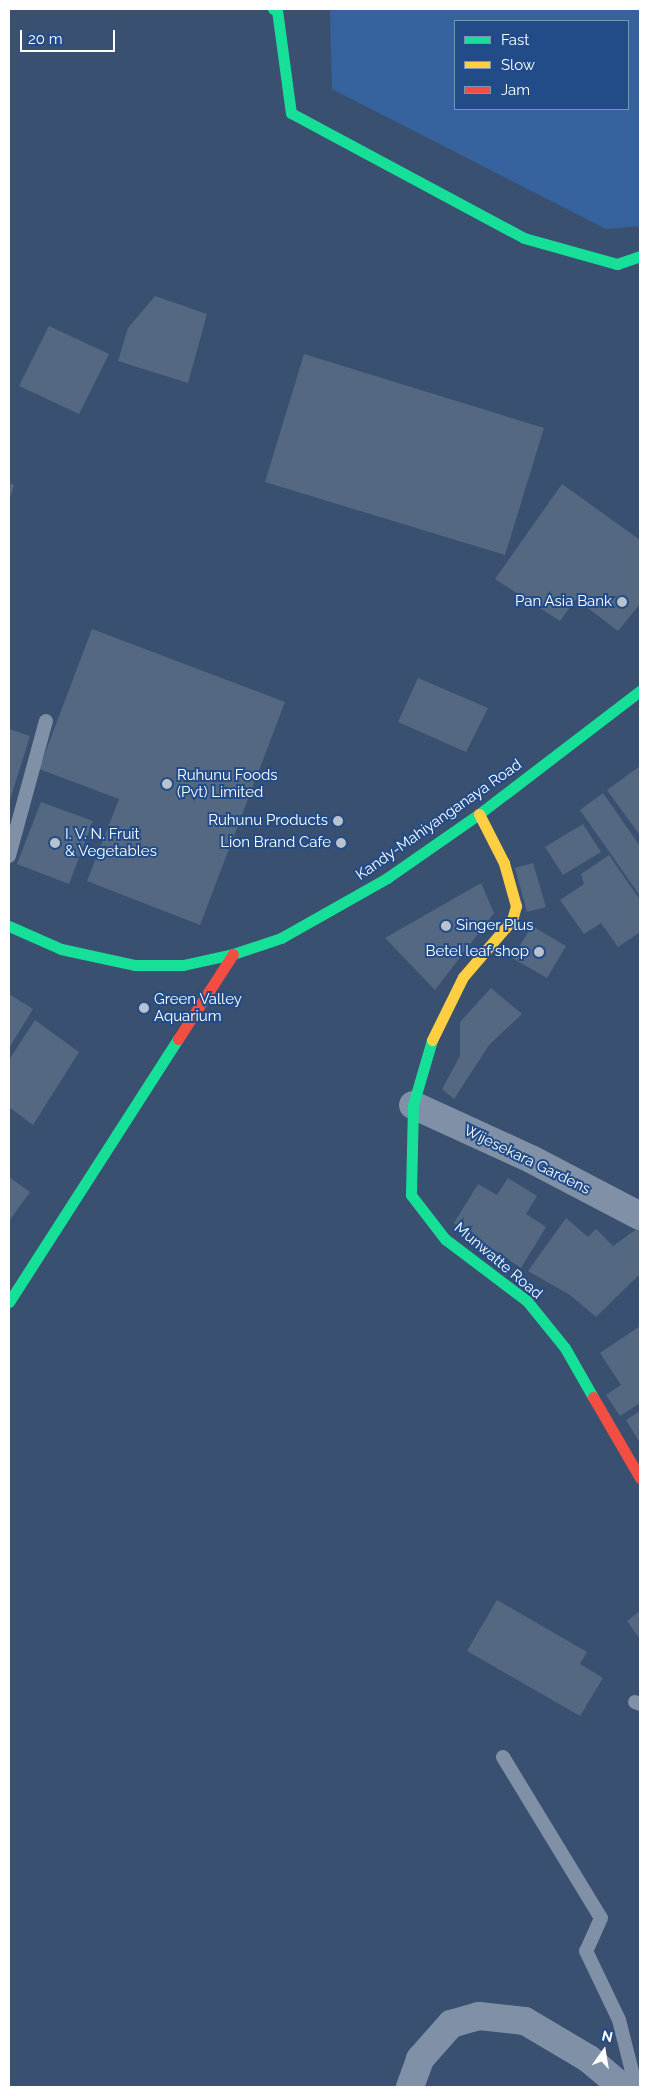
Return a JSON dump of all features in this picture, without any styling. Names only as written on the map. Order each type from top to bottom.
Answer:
[{"type":"main road","points":[[273,9],[277,10],[291,113],[524,238],[617,264],[640,256]]},
{"type":"main road","name":"Kandy-Mahiyanganaya Road","points":[[9,926],[61,949],[136,965],[183,965],[233,954],[281,938],[387,878],[480,814],[640,691]]},
{"type":"main road","name":"Munwatte Road","points":[[480,814],[504,862],[516,906],[512,920],[463,977],[435,1030],[413,1105],[411,1195],[445,1239],[527,1301],[565,1348],[640,1478]]},
{"type":"main road","points":[[9,1302],[233,954]]},
{"type":"street","name":"Wijesekara Gardens","points":[[413,1105],[531,1159],[640,1216]]},
{"type":"street","points":[[410,2087],[420,2059],[451,2024],[479,2016],[525,2021],[589,2059],[622,2087]]},
{"type":"lane","points":[[9,856],[46,721]]},
{"type":"lane","points":[[503,1757],[601,1918],[586,1951],[618,2020],[636,2087]]},
{"type":"shaded area","points":[[330,9],[640,9],[640,226],[606,229],[332,89]]},
{"type":"building","points":[[155,296],[207,314],[188,383],[118,361],[128,328]]},
{"type":"building","points":[[49,326],[109,354],[79,414],[19,386]]},
{"type":"building","points":[[304,354],[544,428],[505,555],[265,482]]},
{"type":"building","points":[[9,483],[14,485],[9,500]]},
{"type":"building","points":[[562,484],[640,540],[640,604],[618,631],[576,599],[560,621],[495,579]]},
{"type":"building","name":"Ruhunu Foods (Pvt) Limited","points":[[92,629],[285,702],[200,925],[87,881],[119,799],[39,769]]},
{"type":"building","points":[[418,678],[488,708],[466,752],[398,722]]},
{"type":"building","points":[[9,729],[30,736],[9,803]]},
{"type":"building","points":[[640,766],[640,833],[639,834],[607,790]]},
{"type":"building","points":[[603,793],[640,846],[640,896],[580,810]]},
{"type":"building","name":"I. V. N. Fruit & Vegetables","points":[[41,802],[93,821],[69,884],[17,864]]},
{"type":"building","points":[[583,824],[601,852],[563,875],[545,847]]},
{"type":"building","points":[[609,855],[640,900],[640,932],[618,947],[601,923],[584,934],[560,900],[584,884],[581,874]]},
{"type":"building","points":[[533,863],[546,907],[527,912],[515,868]]},
{"type":"building","name":"Singer Plus","points":[[481,883],[494,913],[435,990],[385,938]]},
{"type":"building","name":"Betel leaf shop","points":[[532,926],[566,946],[547,978],[512,958]]},
{"type":"building","points":[[491,988],[522,1014],[489,1045],[454,1099],[442,1089],[460,1056],[460,1022]]},
{"type":"building","points":[[9,994],[33,1009],[9,1048]]},
{"type":"building","points":[[35,1020],[79,1052],[33,1125],[9,1107],[9,1060]]},
{"type":"building","points":[[9,1177],[30,1192],[9,1221]]},
{"type":"building","points":[[508,1178],[537,1196],[526,1214],[546,1227],[521,1268],[454,1223],[478,1184],[497,1195]]},
{"type":"building","points":[[566,1218],[588,1237],[596,1229],[613,1246],[638,1228],[640,1230],[640,1274],[596,1317],[570,1295],[528,1271]]},
{"type":"building","points":[[640,1326],[640,1403],[620,1416],[606,1395],[621,1385],[600,1353]]},
{"type":"building","points":[[640,1411],[640,1443],[626,1420]]},
{"type":"building","points":[[497,1600],[587,1652],[580,1664],[603,1678],[580,1716],[467,1651]]},
{"type":"building","points":[[640,1611],[640,1639],[627,1621]]},
{"type":"traffic: fast","points":[[273,9],[277,10],[291,113],[524,238],[617,264],[640,256]]},
{"type":"traffic: fast","points":[[9,926],[61,949],[135,965],[183,965],[233,954],[281,938],[387,878],[479,814],[640,691]]},
{"type":"traffic: fast","points":[[9,1302],[178,1039]]},
{"type":"traffic: fast","points":[[432,1040],[413,1105],[411,1195],[445,1239],[527,1301],[565,1348],[593,1397]]},
{"type":"traffic: slow","points":[[432,1040],[463,977],[512,920],[516,906],[504,863],[479,814]]},
{"type":"traffic: jam","points":[[178,1039],[233,954]]},
{"type":"traffic: jam","points":[[593,1397],[640,1478]]},
{"type":"place","name":"Pan Asia Bank","points":[[622,602]]},
{"type":"place","name":"Ruhunu Foods (Pvt) Limited","points":[[167,784]]},
{"type":"place","name":"Ruhunu Products","points":[[338,821]]},
{"type":"place","name":"I. V. N. Fruit & Vegetables","points":[[55,843]]},
{"type":"place","name":"Lion Brand Cafe","points":[[341,843]]},
{"type":"place","name":"Singer Plus","points":[[446,926]]},
{"type":"place","name":"Betel leaf shop","points":[[539,952]]},
{"type":"place","name":"Green Valley Aquarium","points":[[144,1008]]}]
